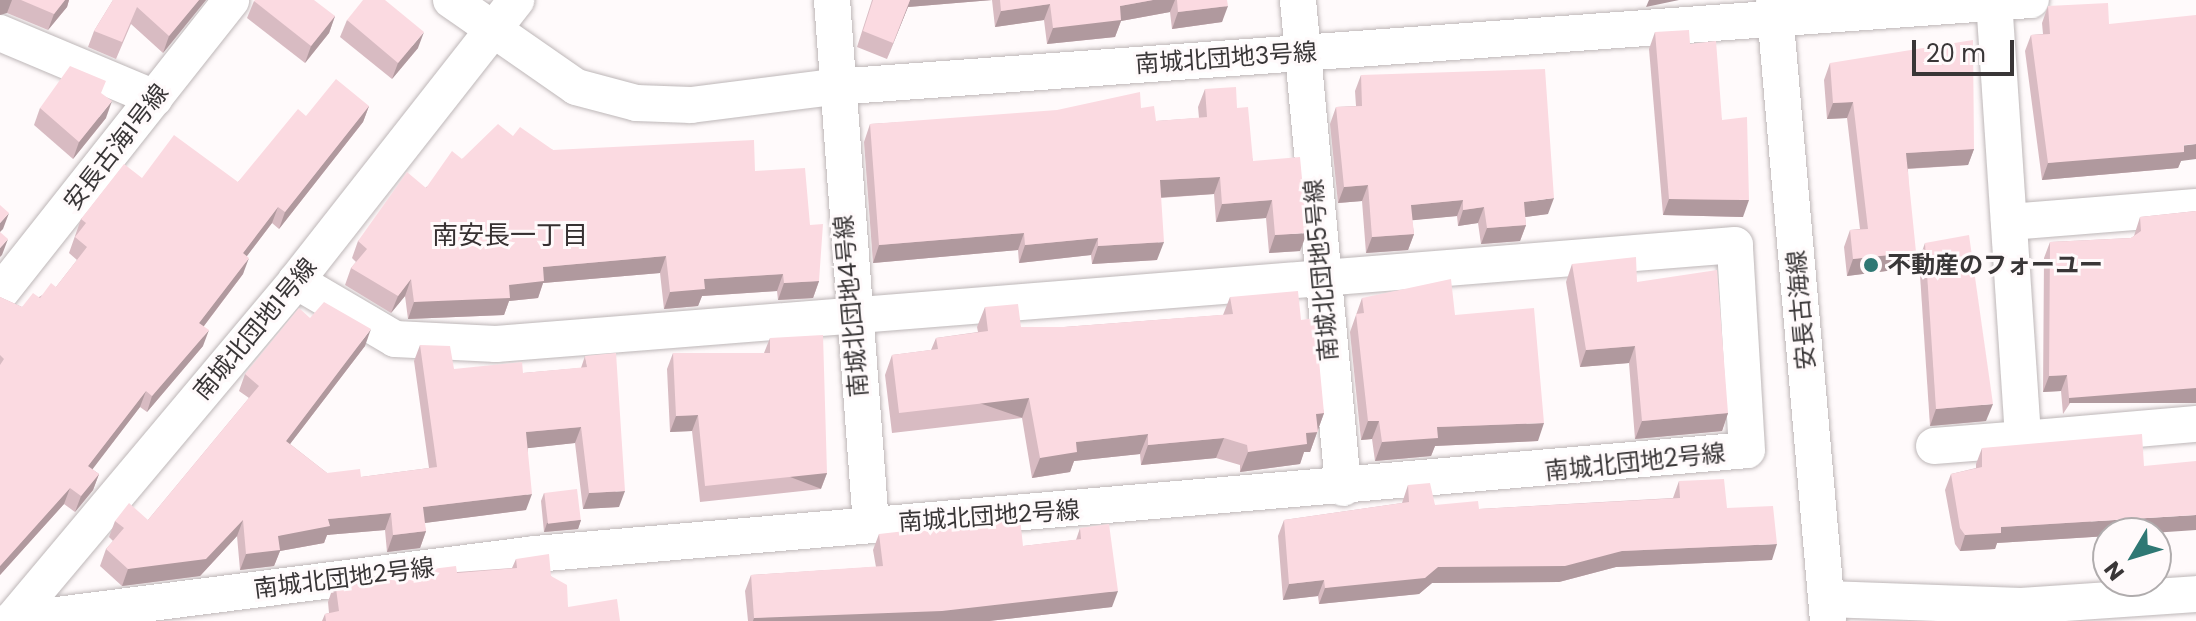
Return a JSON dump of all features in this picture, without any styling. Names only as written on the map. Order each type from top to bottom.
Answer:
[{"type":"street","name":"安長古海1号線","points":[[0,293],[231,0]]},
{"type":"street","name":"南城北団地3号線","points":[[451,0],[491,32],[576,87],[636,103],[691,105],[834,87],[1302,52],[1775,11],[2031,0]]},
{"type":"street","name":"南城北団地1号線","points":[[11,621],[296,281],[516,0]]},
{"type":"street","name":"南城北団地4号線","points":[[832,0],[834,87],[871,525]]},
{"type":"street","name":"南城北団地5号線","points":[[1298,0],[1320,276],[1343,488]]},
{"type":"street","points":[[1994,2],[2023,439]]},
{"type":"street","name":"安長古海線","points":[[1775,11],[1827,610]]},
{"type":"street","points":[[0,33],[155,98]]},
{"type":"street","points":[[2009,222],[2196,207]]},
{"type":"street","name":"南城北団地2号線","points":[[11,621],[535,554],[1343,488],[1747,450],[1735,245],[851,315],[436,343],[395,339],[296,281]]},
{"type":"street","points":[[1934,446],[2196,424]]},
{"type":"street","points":[[1827,610],[2021,606],[2196,594]]},
{"type":"building","points":[[21,0],[65,0],[54,14]]},
{"type":"building","points":[[113,0],[199,0],[169,36],[137,7],[122,42],[94,31]]},
{"type":"building","points":[[255,0],[314,0],[335,16],[311,46]]},
{"type":"building","points":[[363,0],[385,0],[424,32],[398,63],[347,20]]},
{"type":"building","points":[[873,0],[910,0],[893,43],[863,31]]},
{"type":"building","points":[[1000,0],[1153,0],[1120,6],[1121,20],[1053,28],[1050,4],[1001,11]]},
{"type":"building","points":[[1177,0],[1227,0],[1228,6],[1178,12]]},
{"type":"building","points":[[2108,3],[2109,24],[2196,15],[2196,144],[2184,145],[2184,152],[2048,163],[2031,35],[2050,34],[2048,6]]},
{"type":"building","points":[[1689,30],[1690,44],[1716,41],[1722,120],[1747,117],[1749,200],[1669,199],[1655,32]]},
{"type":"building","points":[[1973,40],[1974,149],[1906,153],[1916,252],[1853,259],[1850,230],[1868,229],[1853,102],[1833,103],[1830,63]]},
{"type":"building","points":[[70,66],[106,81],[101,93],[112,101],[79,142],[40,108]]},
{"type":"building","points":[[1545,69],[1554,198],[1524,202],[1526,225],[1487,228],[1484,207],[1463,210],[1463,200],[1411,205],[1414,234],[1372,237],[1368,185],[1344,187],[1336,107],[1362,106],[1361,75]]},
{"type":"building","points":[[336,79],[369,106],[285,212],[278,207],[243,253],[249,258],[199,323],[209,330],[152,396],[146,391],[88,466],[99,474],[81,496],[70,488],[0,566],[0,365],[4,359],[0,355],[0,297],[22,307],[33,293],[40,298],[51,283],[56,287],[87,247],[75,237],[86,223],[81,219],[124,164],[142,178],[174,135],[238,182],[298,109],[306,116]]},
{"type":"building","points":[[1236,87],[1237,108],[1248,107],[1253,161],[1300,157],[1307,233],[1275,235],[1272,200],[1222,204],[1220,177],[1160,180],[1164,242],[1098,246],[1098,238],[1025,245],[1024,233],[879,245],[870,124],[1057,110],[1140,92],[1141,108],[1154,106],[1156,121],[1207,117],[1205,89]]},
{"type":"building","points":[[498,124],[513,136],[520,127],[553,150],[754,140],[755,171],[805,168],[810,225],[823,224],[819,281],[784,283],[783,274],[704,279],[705,289],[670,292],[666,256],[543,267],[544,281],[509,285],[510,298],[414,302],[411,279],[398,296],[351,268],[367,249],[358,241],[407,172],[426,188],[452,151],[462,159]]},
{"type":"building","points":[[0,205],[9,213],[0,223]]},
{"type":"building","points":[[2196,211],[2196,388],[2069,398],[2067,375],[2049,376],[2050,242],[2131,238],[2141,231],[2140,217]]},
{"type":"building","points":[[0,232],[8,239],[0,248]]},
{"type":"building","points":[[1969,235],[1993,404],[1936,409],[1925,243]]},
{"type":"building","points":[[1636,257],[1637,282],[1717,270],[1728,413],[1642,421],[1635,346],[1586,350],[1572,264]]},
{"type":"building","points":[[1451,279],[1455,315],[1534,308],[1544,423],[1437,427],[1438,438],[1382,442],[1379,421],[1368,421],[1356,314],[1364,313],[1362,298]]},
{"type":"building","points":[[1298,291],[1301,320],[1315,318],[1324,413],[1316,414],[1318,432],[1306,433],[1307,444],[1248,452],[1247,445],[1224,438],[1148,445],[1148,434],[1076,442],[1077,452],[1040,458],[1029,398],[899,413],[892,355],[938,349],[936,338],[988,331],[985,307],[1018,304],[1021,327],[1064,327],[1233,314],[1230,297]]},
{"type":"building","points":[[324,302],[371,329],[286,441],[327,473],[360,469],[361,477],[437,467],[420,345],[450,346],[454,369],[522,362],[523,373],[587,367],[585,356],[616,353],[625,491],[589,493],[581,427],[526,432],[532,494],[423,507],[426,531],[393,535],[391,513],[328,519],[330,526],[278,536],[280,550],[246,554],[243,520],[206,559],[128,569],[106,549],[124,528],[115,521],[129,503],[148,520],[259,386],[245,374],[299,308],[310,318]]},
{"type":"building","points":[[823,335],[827,473],[705,486],[698,415],[676,416],[673,353],[770,353],[770,338]]},
{"type":"building","points":[[2142,434],[2144,466],[2196,461],[2196,515],[2092,517],[2092,521],[2001,527],[2001,533],[1965,535],[1960,528],[1951,474],[1982,467],[1982,448]]},
{"type":"building","points":[[1724,479],[1727,508],[1773,506],[1777,544],[1622,551],[1565,566],[1438,567],[1425,578],[1325,588],[1324,580],[1289,584],[1284,520],[1409,502],[1408,485],[1430,483],[1435,505],[1478,501],[1479,509],[1680,498],[1679,481]]},
{"type":"building","points":[[577,489],[581,520],[548,524],[544,493]]},
{"type":"building","points":[[1020,518],[1023,546],[1081,539],[1080,528],[1109,524],[1118,591],[942,611],[754,618],[751,575],[883,566],[879,534]]},
{"type":"building","points":[[549,554],[551,576],[567,585],[568,607],[617,599],[620,621],[326,621],[325,614],[339,611],[335,581],[456,566],[457,573],[517,568],[516,559]]},
{"type":"place","name":"不動産のフォーユー","points":[[1871,265]]},
{"type":"district","name":"南安長一丁目","points":[[510,236]]}]
